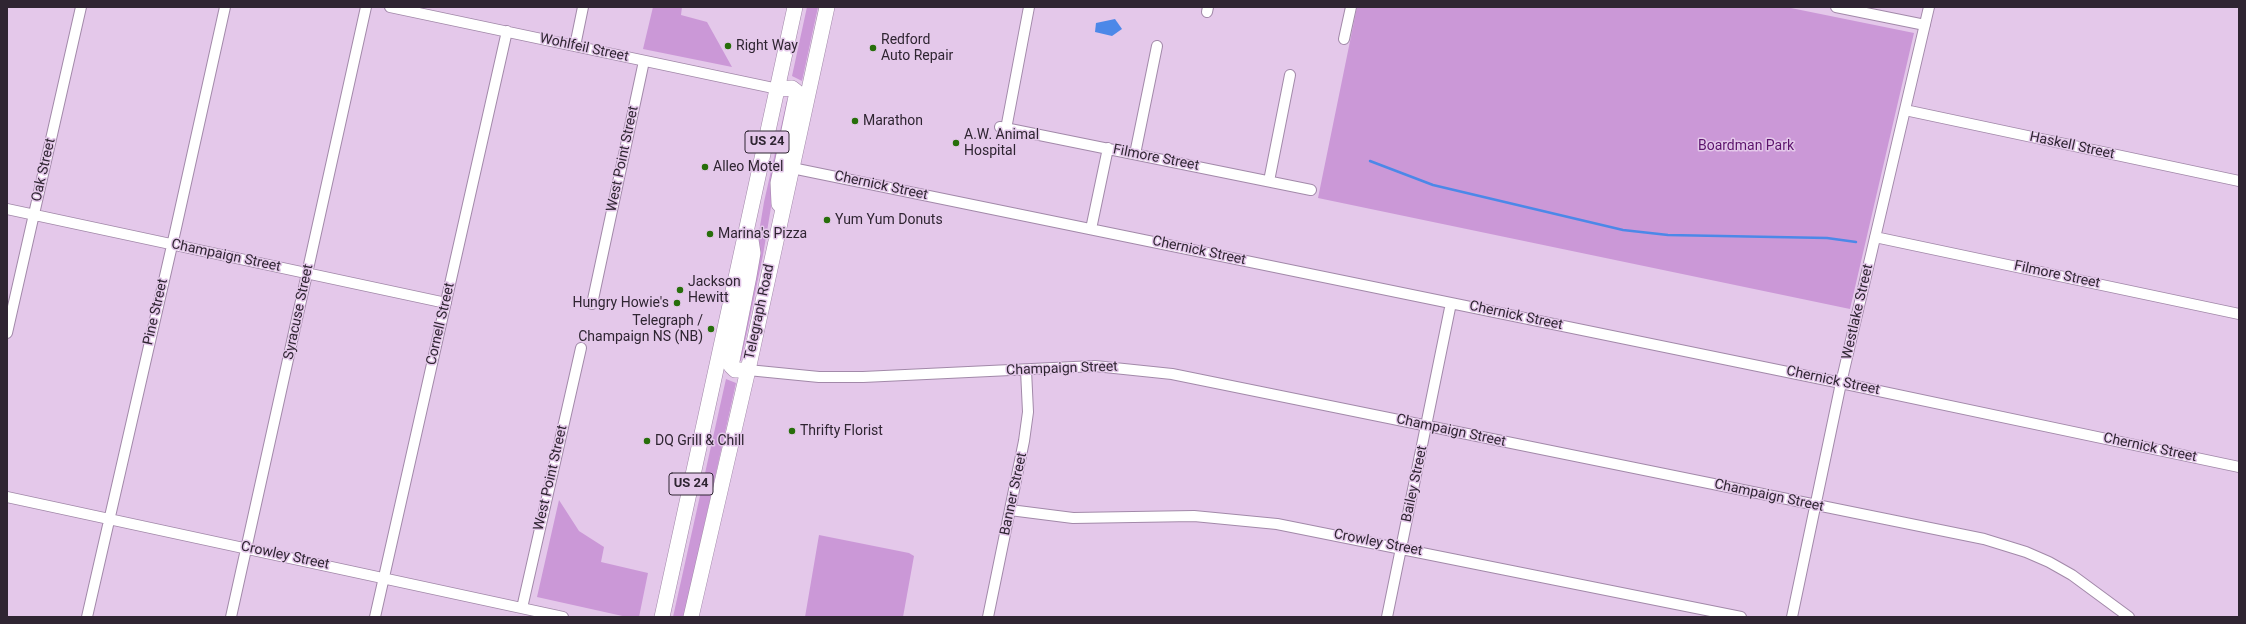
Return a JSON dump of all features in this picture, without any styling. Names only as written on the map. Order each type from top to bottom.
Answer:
[{"type":"main road","name":"US 24","points":[[662,617],[795,7]]},
{"type":"main road","name":"Telegraph Road","points":[[691,617],[748,370],[827,7]]},
{"type":"main road","points":[[778,89],[792,88],[797,92],[778,183],[780,221]]},
{"type":"main road","points":[[748,370],[735,370],[731,366],[753,253],[749,223]]},
{"type":"street","name":"Oak Street","points":[[7,333],[81,7]]},
{"type":"street","name":"Pine Street","points":[[87,617],[225,7]]},
{"type":"street","name":"Syracuse Street","points":[[231,617],[366,7]]},
{"type":"street","name":"Wohlfeil Street","points":[[390,7],[778,89]]},
{"type":"street","points":[[575,46],[583,7]]},
{"type":"street","name":"Filmore Street","points":[[1029,7],[1003,128],[1311,190]]},
{"type":"street","points":[[1344,39],[1351,7]]},
{"type":"street","points":[[1836,7],[1925,25]]},
{"type":"street","name":"Westlake Street","points":[[1792,617],[1841,383],[1929,7]]},
{"type":"street","name":"Cornell Street","points":[[375,617],[507,31]]},
{"type":"street","points":[[1135,154],[1157,46]]},
{"type":"street","name":"West Point Street","points":[[592,304],[644,61]]},
{"type":"street","points":[[1269,181],[1290,75]]},
{"type":"street","name":"Haskell Street","points":[[1905,110],[2239,181]]},
{"type":"street","points":[[1090,229],[1108,148]]},
{"type":"street","name":"Chernick Street","points":[[792,168],[1841,383],[2239,467]]},
{"type":"street","name":"Champaign Street","points":[[7,209],[446,303]]},
{"type":"street","name":"Filmore Street","points":[[1875,237],[2239,314]]},
{"type":"street","name":"Bailey Street","points":[[1387,617],[1452,303]]},
{"type":"street","name":"West Point Street","points":[[522,608],[581,348]]},
{"type":"street","name":"Champaign Street","points":[[748,370],[863,378],[1095,366],[1151,370],[1984,539],[2026,552],[2072,575],[2129,617]]},
{"type":"street","name":"Banner Street","points":[[988,617],[1027,422],[1026,370]]},
{"type":"street","name":"Crowley Street","points":[[7,497],[563,617]]},
{"type":"street","name":"Crowley Street","points":[[1010,510],[1073,518],[1194,516],[1239,519],[1277,524],[1741,617]]},
{"type":"green space","points":[[653,7],[682,7],[681,15],[707,22],[732,67],[643,49]]},
{"type":"green space","points":[[807,7],[818,7],[802,81],[792,76]]},
{"type":"green space","name":"Boardman Park","points":[[1357,7],[1786,7],[1914,33],[1850,309],[1318,198]]},
{"type":"green space","points":[[787,100],[789,100],[763,255],[741,361],[738,360],[764,202]]},
{"type":"green space","points":[[726,379],[736,383],[684,617],[673,617]]},
{"type":"green space","points":[[559,500],[579,531],[604,547],[601,562],[648,573],[639,617],[627,617],[537,597]]},
{"type":"green space","points":[[819,535],[909,553],[914,556],[903,617],[805,617]]},
{"type":"water","points":[[1115,19],[1122,29],[1112,36],[1095,32],[1096,23]]},
{"type":"waterway","points":[[1370,161],[1433,185],[1623,230],[1668,235],[1827,238],[1856,242]]},
{"type":"place","name":"Right Way","points":[[728,46]]},
{"type":"place","name":"Redford Auto Repair","points":[[873,48]]},
{"type":"place","name":"Marathon","points":[[855,121]]},
{"type":"place","name":"A.W. Animal Hospital","points":[[956,143]]},
{"type":"place","name":"Alleo Motel","points":[[705,167]]},
{"type":"place","name":"Yum Yum Donuts","points":[[827,220]]},
{"type":"place","name":"Marina's Pizza","points":[[710,234]]},
{"type":"place","name":"Jackson Hewitt","points":[[680,290]]},
{"type":"place","name":"Hungry Howie's","points":[[677,303]]},
{"type":"place","name":"Telegraph / Champaign NS (NB)","points":[[711,329]]},
{"type":"place","name":"Thrifty Florist","points":[[792,431]]},
{"type":"place","name":"DQ Grill & Chill","points":[[647,441]]}]
